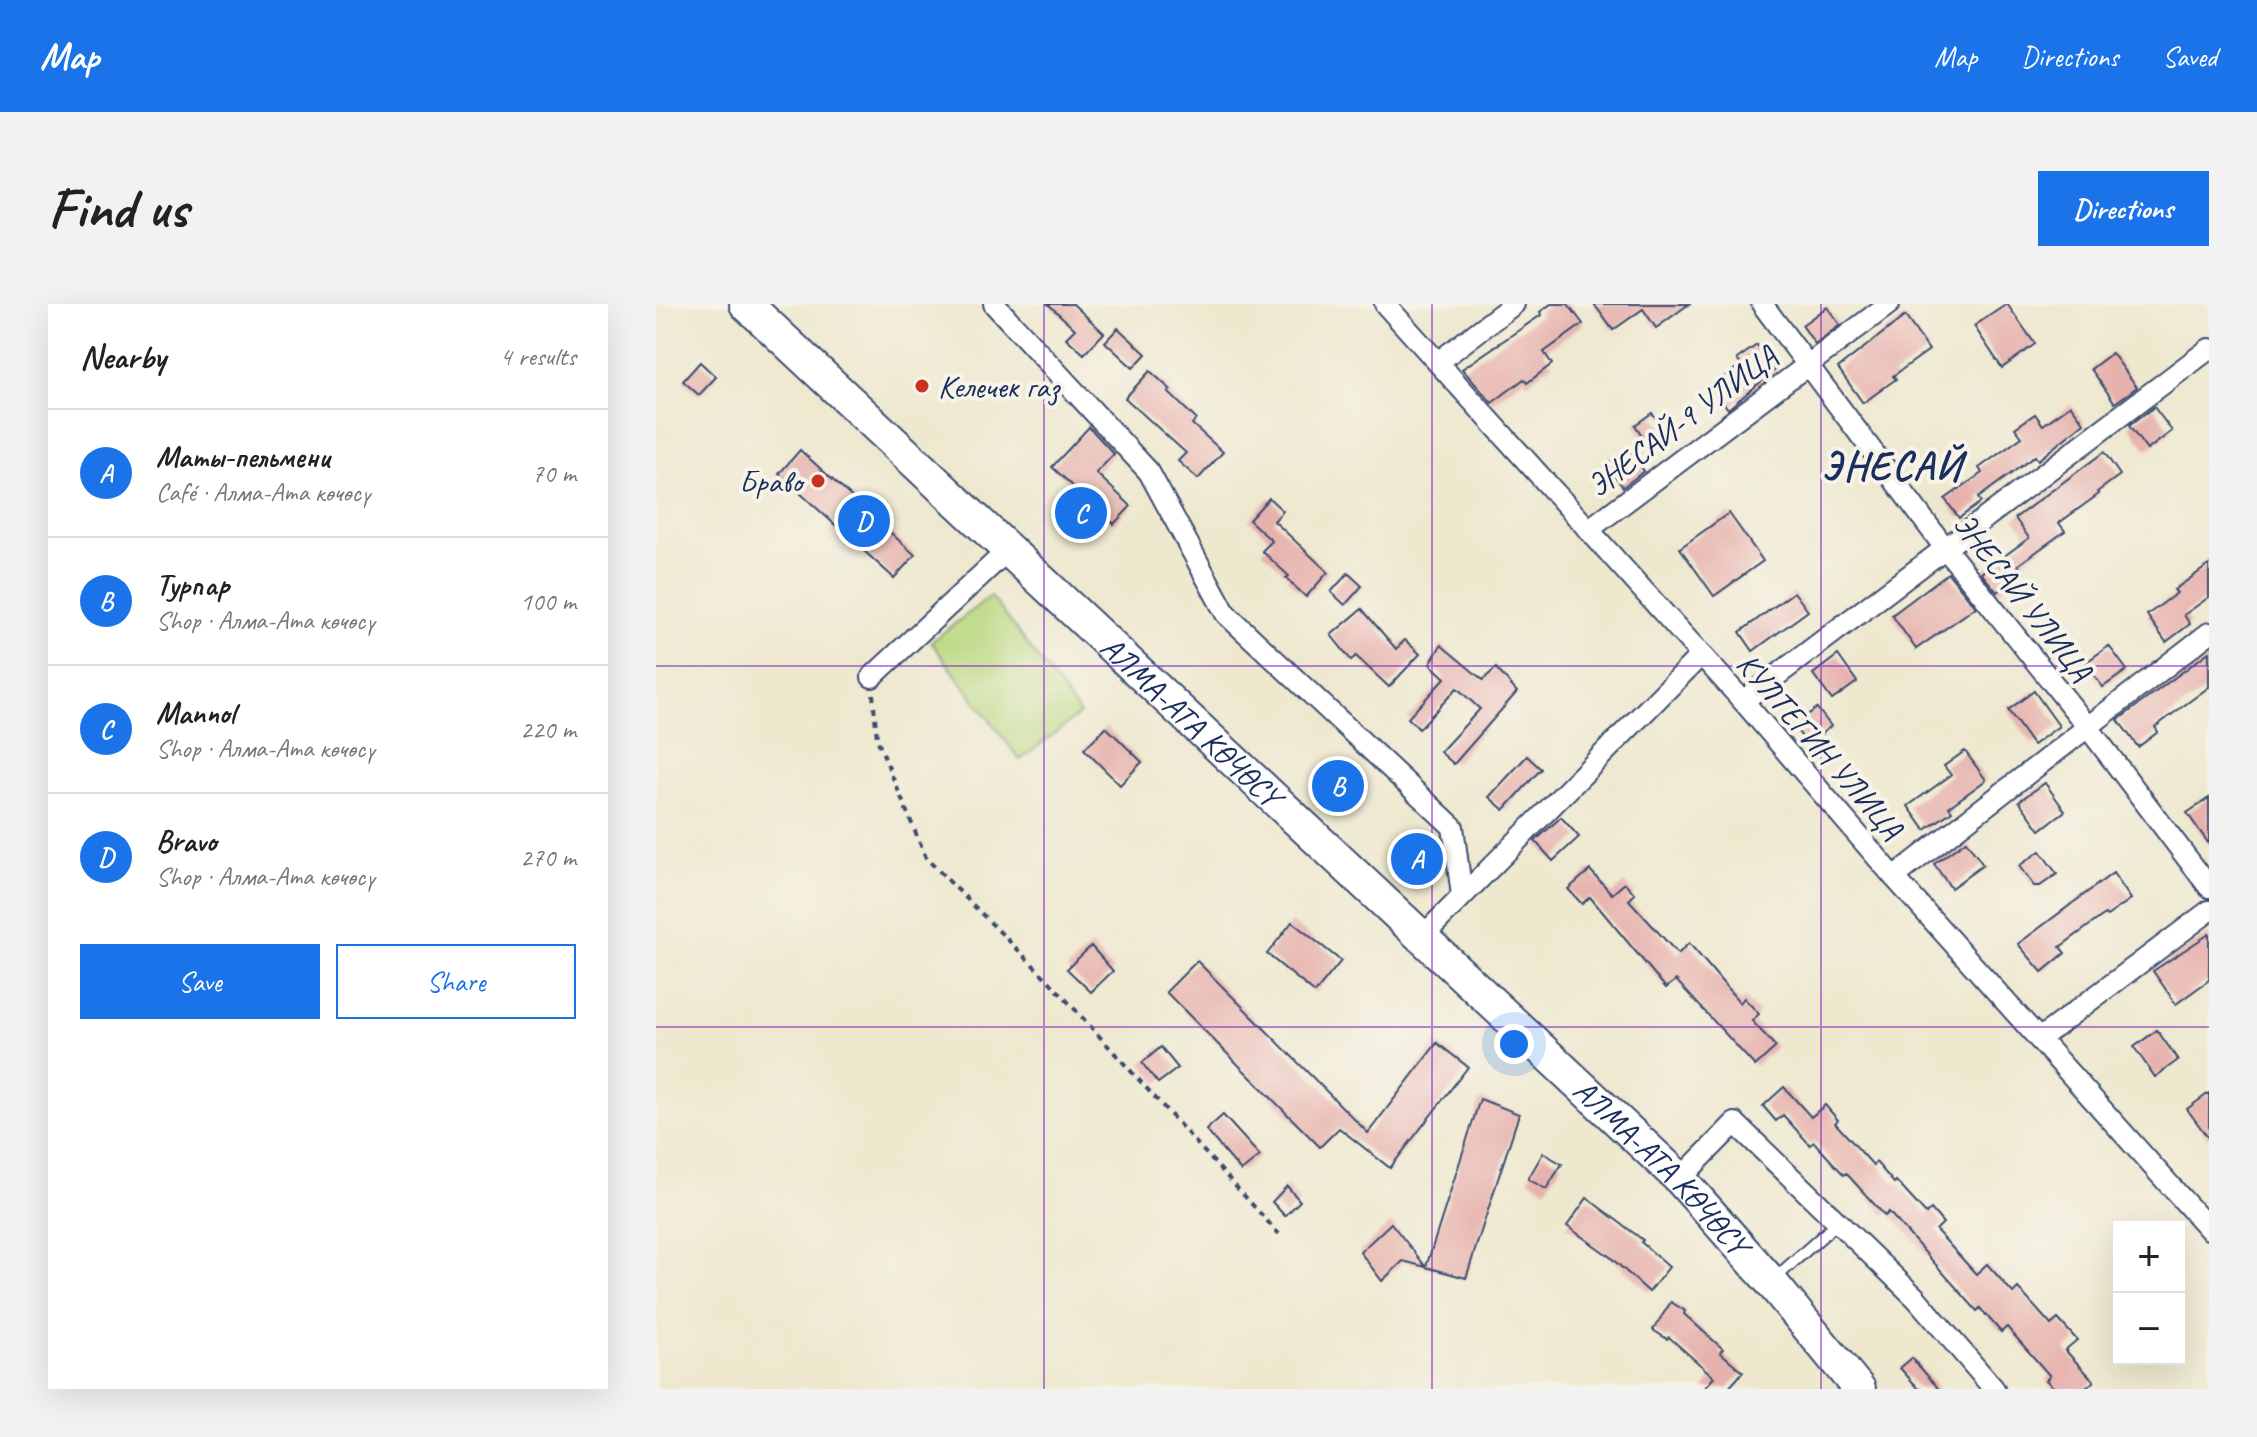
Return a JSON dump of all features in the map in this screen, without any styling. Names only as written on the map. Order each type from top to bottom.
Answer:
[{"type":"main road","name":"АЛМА-АТА КӨЧӨСҮ","points":[[746,304],[1680,1179],[1771,1282],[1859,1389]]},
{"type":"street","points":[[994,304],[1149,472],[1226,614],[1453,827],[1462,896]]},
{"type":"street","name":"КУЛТЕГИН УЛИЦА","points":[[1385,304],[1743,701],[2039,1039],[2205,1218]]},
{"type":"street","points":[[1438,362],[1514,304]]},
{"type":"street","name":"ЭНЕСАЙ УЛИЦА","points":[[1762,304],[1945,548],[2087,726],[2209,887]]},
{"type":"street","name":"ЭНЕСАЙ-9 УЛИЦА","points":[[1588,530],[1889,304]]},
{"type":"street","points":[[1743,701],[2209,349]]},
{"type":"street","points":[[872,677],[1008,550]]},
{"type":"street","points":[[1894,877],[2209,633]]},
{"type":"street","points":[[1423,936],[1701,655]]},
{"type":"street","points":[[2039,1039],[2209,911]]},
{"type":"street","points":[[1680,1179],[1735,1123],[1916,1298],[1994,1389]]},
{"type":"lane","points":[[1771,1282],[1837,1223]]},
{"type":"path","points":[[872,677],[877,739],[926,858],[1050,982],[1279,1234]]},
{"type":"green space","points":[[991,596],[1080,714],[1020,760],[931,642]]},
{"type":"building","points":[[1048,304],[1073,304],[1104,333],[1084,354],[1066,338],[1075,329]]},
{"type":"building","points":[[1551,304],[1568,304],[1583,324],[1544,352],[1552,364],[1527,383],[1524,379],[1492,403],[1462,369],[1541,315],[1540,312]]},
{"type":"building","points":[[1594,304],[1689,304],[1656,328],[1643,309],[1613,330]]},
{"type":"building","points":[[2007,304],[2035,344],[2002,368],[1974,326]]},
{"type":"building","points":[[1827,307],[1840,325],[1815,344],[1802,325]]},
{"type":"building","points":[[1905,316],[1929,350],[1863,403],[1838,368]]},
{"type":"building","points":[[1118,328],[1146,354],[1133,368],[1105,342]]},
{"type":"building","points":[[1757,345],[1775,370],[1728,409],[1712,386],[1741,365],[1737,359]]},
{"type":"building","points":[[2112,353],[2137,387],[2115,403],[2091,369]]},
{"type":"building","points":[[700,362],[716,377],[699,395],[683,381]]},
{"type":"building","points":[[1150,371],[1196,419],[1192,424],[1223,452],[1198,479],[1178,461],[1186,453],[1125,398]]},
{"type":"building","points":[[2071,405],[2084,423],[2038,460],[2035,456],[1978,498],[1981,502],[1959,518],[1945,499],[1982,473],[1979,468],[2022,437],[2015,428],[2035,414],[2043,425]]},
{"type":"building","points":[[2154,407],[2172,431],[2147,450],[2129,426]]},
{"type":"building","points":[[1652,413],[1668,436],[1651,449],[1635,425]]},
{"type":"building","points":[[1089,427],[1114,454],[1096,473],[1131,506],[1114,524],[1052,467]]},
{"type":"building","points":[[800,450],[915,555],[894,578],[779,474]]},
{"type":"building","points":[[1629,450],[1644,471],[1623,487],[1607,465]]},
{"type":"building","points":[[2104,452],[2120,475],[2059,523],[2065,531],[2018,565],[2024,573],[1997,592],[1981,573],[2029,538],[2015,518]]},
{"type":"building","points":[[1269,498],[1283,511],[1274,521],[1328,572],[1306,597],[1262,551],[1272,541],[1249,520]]},
{"type":"building","points":[[1729,513],[1763,561],[1714,596],[1680,548]]},
{"type":"building","points":[[2209,565],[2209,597],[2184,615],[2190,624],[2166,642],[2147,615],[2177,593],[2174,590]]},
{"type":"building","points":[[1348,573],[1362,586],[1345,605],[1331,592]]},
{"type":"building","points":[[1948,573],[1976,607],[1916,649],[1892,615]]},
{"type":"building","points":[[1794,592],[1808,611],[1753,651],[1740,632]]},
{"type":"building","points":[[1362,609],[1396,649],[1405,640],[1420,654],[1389,687],[1356,656],[1351,660],[1331,635]]},
{"type":"building","points":[[1441,645],[1483,680],[1496,668],[1517,692],[1454,764],[1440,752],[1480,709],[1457,688],[1419,729],[1408,718],[1445,678],[1430,664]]},
{"type":"building","points":[[2109,646],[2127,670],[2103,687],[2085,663]]},
{"type":"building","points":[[2209,652],[2209,687],[2155,727],[2158,732],[2138,747],[2118,720]]},
{"type":"building","points":[[1838,655],[1857,682],[1832,700],[1813,674]]},
{"type":"building","points":[[2034,691],[2059,726],[2033,745],[2008,710]]},
{"type":"building","points":[[1817,708],[1831,726],[1808,744],[1793,726]]},
{"type":"building","points":[[1106,727],[1142,762],[1120,785],[1084,749]]},
{"type":"building","points":[[1965,751],[1986,780],[1949,807],[1952,811],[1925,830],[1908,806],[1951,775],[1944,766]]},
{"type":"building","points":[[1527,756],[1541,769],[1504,810],[1489,797]]},
{"type":"building","points":[[2045,783],[2065,811],[2040,830],[2019,801]]},
{"type":"building","points":[[2209,798],[2209,844],[2187,813]]},
{"type":"building","points":[[1561,817],[1579,837],[1553,861],[1535,841]]},
{"type":"building","points":[[1966,841],[1983,865],[1951,888],[1934,864]]},
{"type":"building","points":[[2040,851],[2057,874],[2040,886],[2034,886],[2019,866]]},
{"type":"building","points":[[1590,870],[1612,894],[1625,883],[1635,894],[1629,900],[1678,954],[1689,943],[1740,1003],[1744,998],[1759,1014],[1752,1021],[1776,1047],[1755,1066],[1676,980],[1666,988],[1590,897],[1582,904],[1568,889]]},
{"type":"building","points":[[2113,873],[2131,899],[2060,947],[2065,953],[2042,972],[2018,944]]},
{"type":"building","points":[[1292,922],[1341,961],[1315,993],[1267,954]]},
{"type":"building","points":[[2209,934],[2209,980],[2176,1004],[2153,971]]},
{"type":"building","points":[[1091,946],[1113,971],[1091,992],[1067,969]]},
{"type":"building","points":[[1197,961],[1368,1133],[1437,1043],[1468,1067],[1390,1168],[1339,1128],[1320,1147],[1166,992]]},
{"type":"building","points":[[2157,1030],[2178,1060],[2155,1077],[2134,1047]]},
{"type":"building","points":[[1161,1047],[1178,1068],[1158,1083],[1142,1063]]},
{"type":"building","points":[[1784,1087],[1811,1117],[1825,1105],[1838,1120],[1835,1123],[1873,1165],[1876,1162],[1926,1214],[1931,1209],[1943,1223],[1936,1230],[1976,1274],[1987,1264],[2013,1293],[2018,1288],[2051,1325],[2058,1319],[2077,1340],[2065,1350],[2094,1381],[2085,1389],[2055,1389],[2046,1380],[2050,1376],[2007,1327],[2001,1332],[1980,1308],[1977,1311],[1889,1212],[1885,1216],[1846,1173],[1844,1175],[1814,1142],[1810,1145],[1783,1115],[1776,1121],[1763,1106]]},
{"type":"building","points":[[2209,1093],[2209,1139],[2187,1109]]},
{"type":"building","points":[[1480,1099],[1519,1114],[1466,1278],[1426,1267]]},
{"type":"building","points":[[1223,1115],[1260,1156],[1241,1171],[1206,1130]]},
{"type":"building","points":[[1543,1153],[1562,1164],[1546,1189],[1528,1179]]},
{"type":"building","points":[[1287,1186],[1300,1201],[1285,1216],[1272,1202]]},
{"type":"building","points":[[1587,1198],[1643,1240],[1641,1242],[1669,1267],[1649,1292],[1609,1256],[1567,1226]]},
{"type":"building","points":[[1391,1223],[1426,1267],[1403,1261],[1382,1281],[1360,1252]]},
{"type":"building","points":[[1671,1302],[1685,1311],[1684,1314],[1723,1349],[1720,1352],[1743,1372],[1728,1389],[1704,1389],[1714,1377],[1669,1337],[1667,1339],[1653,1330]]},
{"type":"building","points":[[1912,1358],[1939,1389],[1919,1389],[1900,1368]]},
{"type":"place","name":"Келечек газ","points":[[922,386]]},
{"type":"place","name":"Браво","points":[[818,481]]},
{"type":"place","name":"Mannol","points":[[1081,513]]},
{"type":"place","name":"Bravo","points":[[864,521]]},
{"type":"place","name":"Турпар","points":[[1338,786]]},
{"type":"place","name":"Маты-пельмени","points":[[1417,859]]},
{"type":"district","name":"ЭНЕСАЙ","points":[[1892,466]]}]
